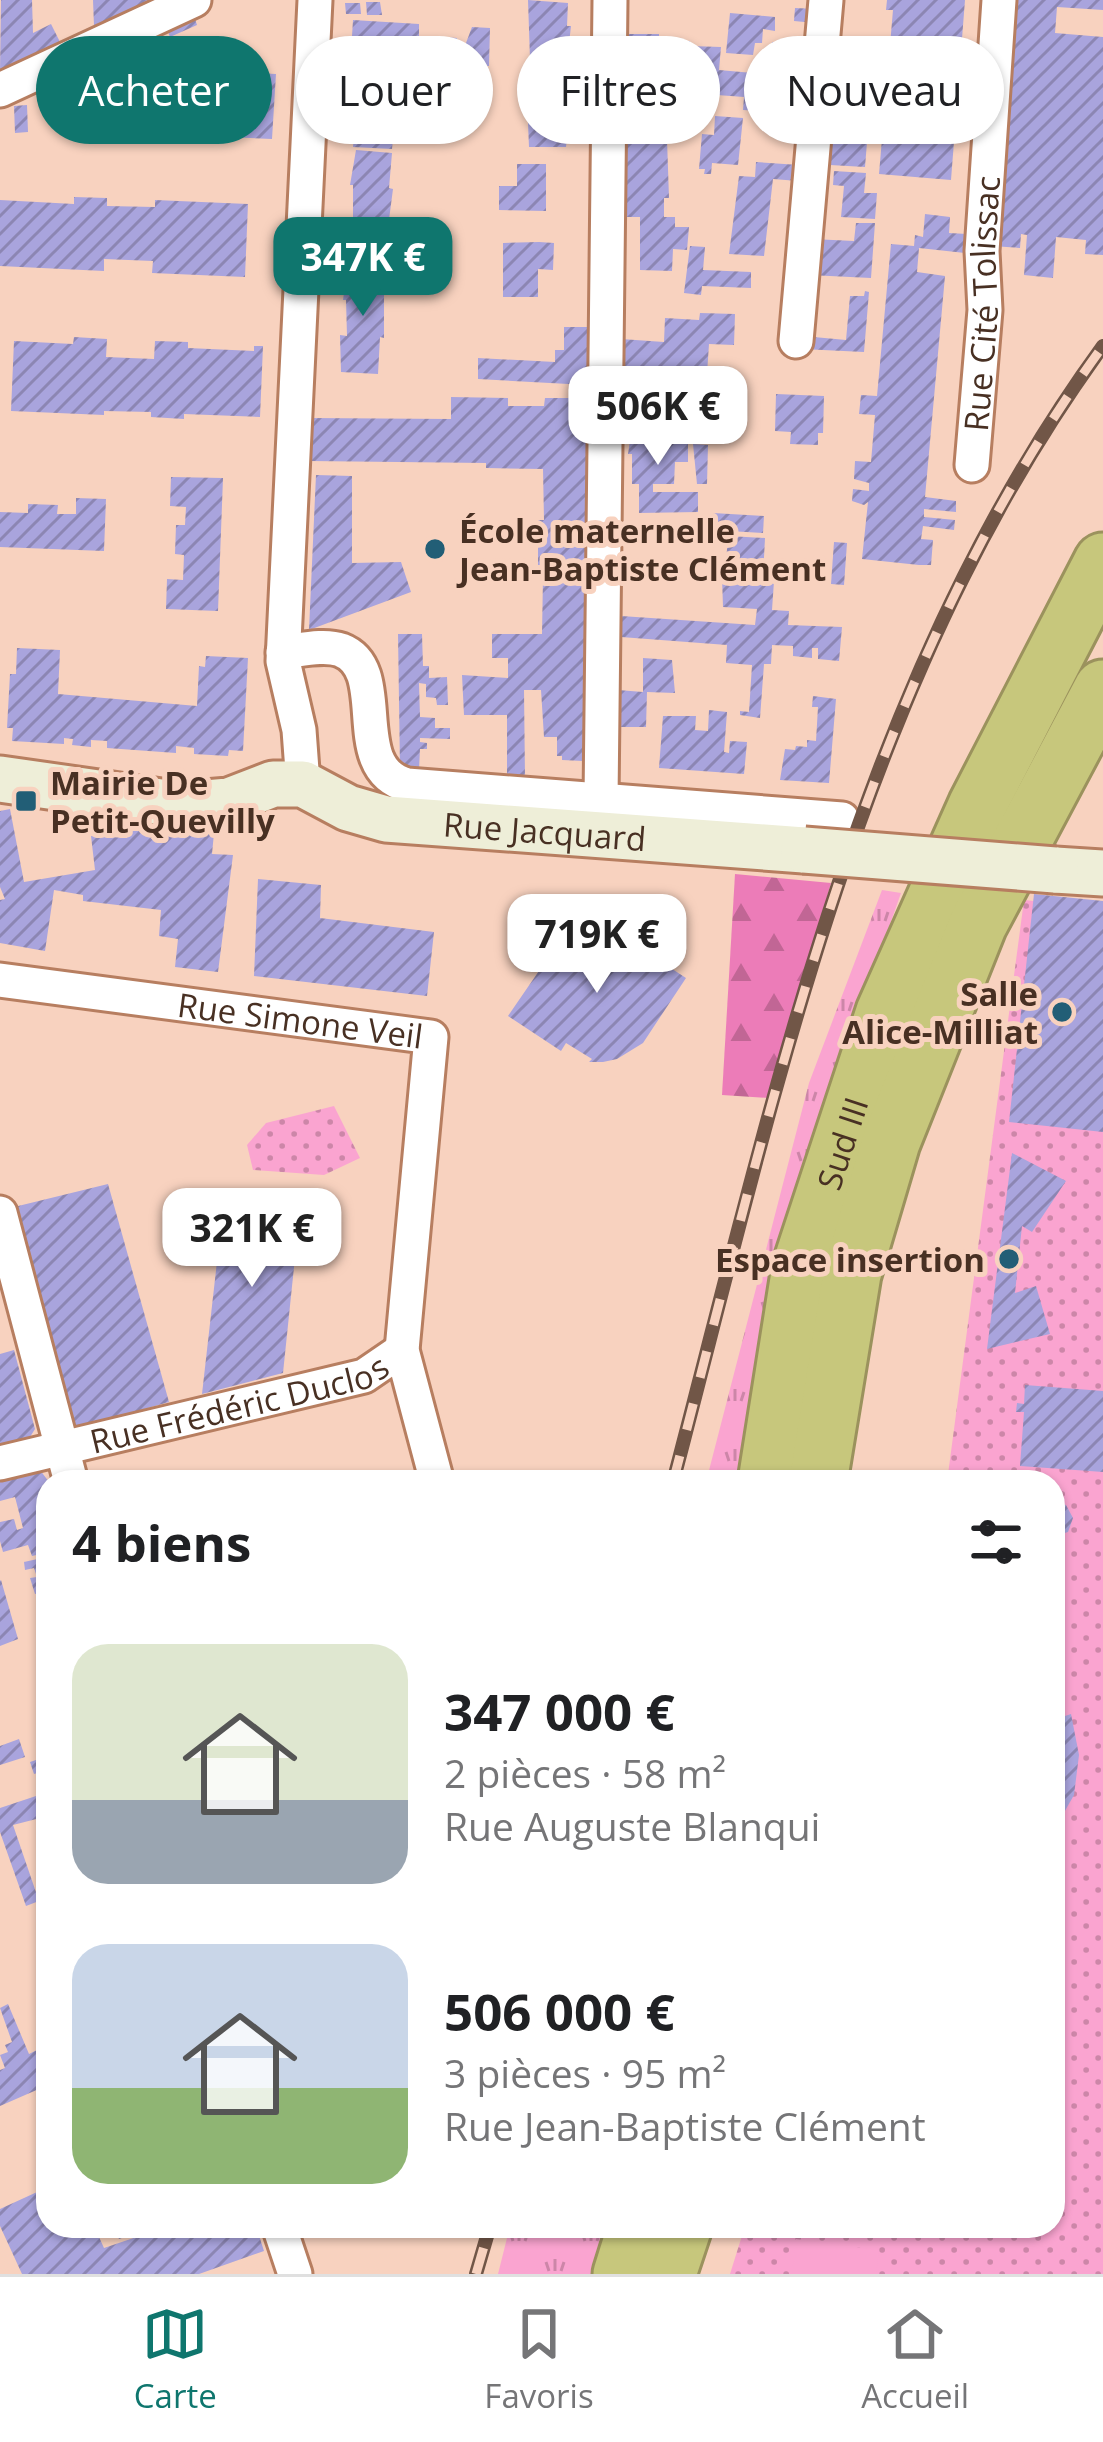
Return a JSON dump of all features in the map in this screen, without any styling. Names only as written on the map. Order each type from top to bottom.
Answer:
[{"type":"highway","name":"Sud III","points":[[769,1470],[801,1267],[886,1012],[977,806],[1103,562]]},
{"type":"highway","name":"Sud III","points":[[820,1470],[852,1274],[891,1142],[978,924],[1103,689]]},
{"type":"highway","points":[[622,2274],[633,2238]]},
{"type":"highway","points":[[667,2274],[678,2238]]},
{"type":"highway","points":[[693,2274],[703,2238]]},
{"type":"street","points":[[0,90],[194,0]]},
{"type":"street","points":[[0,779],[182,806],[229,801],[273,784],[303,784],[299,730],[283,652],[314,0]]},
{"type":"street","points":[[602,800],[610,0]]},
{"type":"street","points":[[796,341],[826,0]]},
{"type":"street","name":"Rue Cité Tolissac","points":[[972,465],[986,310],[982,251],[999,0]]},
{"type":"street","points":[[283,652],[337,648],[353,657],[363,673],[379,767],[390,781],[842,819]]},
{"type":"street","name":"Rue Jacquard","points":[[303,784],[348,808],[386,819],[1103,873]]},
{"type":"street","name":"Rue Simone Veil","points":[[0,980],[430,1037],[402,1350]]},
{"type":"street","points":[[0,1213],[68,1470]]},
{"type":"street","points":[[402,1350],[434,1470]]},
{"type":"street","name":"Rue Frédéric Duclos","points":[[0,1463],[364,1376],[402,1350]]},
{"type":"street","points":[[283,2238],[295,2274]]},
{"type":"green space","points":[[735,874],[831,883],[769,1098],[722,1095]]},
{"type":"green space","points":[[882,890],[901,893],[826,1111],[783,1257],[738,1470],[709,1470],[809,1083]]},
{"type":"green space","points":[[1024,900],[1103,908],[1103,2274],[730,2274],[741,2238],[1065,2238],[1065,1470],[949,1470]]},
{"type":"green space","points":[[334,1106],[360,1158],[324,1175],[253,1170],[247,1145],[266,1123]]},
{"type":"green space","points":[[507,2238],[606,2238],[595,2274],[498,2274]]},
{"type":"green space","points":[[796,2239],[879,2250],[876,2274],[792,2274]]},
{"type":"building","points":[[1,0],[32,0],[33,33],[51,24],[57,36],[36,36],[36,54],[0,72]]},
{"type":"building","points":[[93,0],[151,0],[94,26]]},
{"type":"building","points":[[528,0],[568,3],[570,36],[529,36]]},
{"type":"building","points":[[887,0],[965,0],[962,36],[891,36],[893,10],[886,10]]},
{"type":"building","points":[[1008,0],[1103,0],[1103,10],[1057,7],[1055,33],[1103,37],[1103,255],[1085,254],[1086,240],[1056,237],[1053,278],[1024,275],[1027,235],[1021,234],[1020,248],[992,246],[999,144],[1004,144]]},
{"type":"building","points":[[366,2],[380,2],[382,15],[367,15]]},
{"type":"building","points":[[345,3],[360,3],[361,14],[346,14]]},
{"type":"building","points":[[795,8],[816,9],[815,23],[794,21]]},
{"type":"building","points":[[730,13],[775,17],[775,31],[763,29],[762,36],[744,36],[744,54],[726,53]]},
{"type":"building","points":[[194,16],[197,25],[172,36],[167,29]]},
{"type":"building","points":[[353,20],[419,24],[419,36],[352,36]]},
{"type":"building","points":[[472,27],[490,28],[490,36],[469,36]]},
{"type":"building","points":[[720,70],[744,72],[744,97],[720,95]]},
{"type":"building","points":[[272,74],[276,74],[272,139]]},
{"type":"building","points":[[27,105],[28,132],[15,133],[14,106]]},
{"type":"building","points":[[720,116],[743,118],[738,165],[712,163],[711,174],[699,169],[701,144],[720,144]]},
{"type":"building","points":[[353,144],[393,144],[392,149]]},
{"type":"building","points":[[529,144],[566,144],[566,147]]},
{"type":"building","points":[[624,144],[667,144],[669,198],[664,198],[664,217],[675,217],[675,227],[689,227],[687,250],[673,249],[672,271],[640,270],[640,217],[623,217]]},
{"type":"building","points":[[832,144],[867,144],[865,167],[830,165]]},
{"type":"building","points":[[882,144],[954,144],[951,180],[879,174]]},
{"type":"building","points":[[356,150],[392,153],[389,188],[393,189],[384,258],[344,255],[346,233],[353,221],[350,185]]},
{"type":"building","points":[[756,162],[799,165],[798,181],[773,179],[764,256],[729,254],[739,176],[755,177]]},
{"type":"building","points":[[517,164],[546,164],[546,211],[499,210],[499,186],[517,186]]},
{"type":"building","points":[[834,171],[866,173],[864,193],[877,193],[875,219],[841,217],[844,186],[833,185]]},
{"type":"building","points":[[74,197],[107,198],[107,206],[155,207],[155,200],[248,204],[245,277],[152,273],[153,261],[104,259],[104,271],[0,266],[0,200],[74,204]]},
{"type":"building","points":[[925,214],[950,217],[949,233],[967,234],[965,253],[919,248],[917,272],[945,276],[925,497],[956,501],[956,512],[924,509],[924,517],[955,520],[954,530],[923,526],[921,539],[933,540],[931,565],[919,565],[862,559],[868,502],[852,501],[853,489],[869,491],[869,483],[854,479],[855,461],[871,462],[875,415],[859,414],[861,395],[877,396],[891,244],[914,246],[915,235],[923,237]]},
{"type":"building","points":[[856,223],[875,223],[871,278],[809,275],[812,239],[854,241]]},
{"type":"building","points":[[503,243],[554,243],[553,270],[538,269],[538,297],[503,297]]},
{"type":"building","points":[[690,246],[705,247],[703,270],[751,272],[751,288],[702,286],[701,295],[684,293]]},
{"type":"building","points":[[348,264],[384,267],[384,338],[380,337],[378,374],[341,372],[340,335],[347,336],[343,300]]},
{"type":"building","points":[[869,292],[864,352],[802,349],[803,336],[846,340],[850,296],[864,296]]},
{"type":"building","points":[[700,313],[735,314],[734,345],[709,344],[707,374],[663,371],[662,379],[641,377],[642,369],[621,366],[621,339],[664,342],[665,318],[699,320]]},
{"type":"building","points":[[564,327],[588,327],[587,385],[478,379],[478,358],[555,362],[555,350],[564,350]]},
{"type":"building","points":[[74,337],[107,339],[106,357],[154,359],[155,341],[188,342],[188,348],[254,351],[254,346],[263,346],[260,417],[184,414],[184,419],[151,417],[151,412],[11,411],[14,341],[73,344]]},
{"type":"building","points":[[776,394],[824,396],[818,445],[790,444],[791,432],[775,431]]},
{"type":"building","points":[[451,397],[508,398],[508,406],[544,406],[545,398],[588,398],[583,761],[562,760],[557,756],[557,737],[544,737],[541,690],[524,690],[525,777],[507,776],[507,715],[464,715],[462,675],[508,678],[508,658],[492,658],[492,634],[542,634],[538,520],[544,520],[543,469],[486,468],[486,463],[309,461],[310,418],[451,419]]},
{"type":"building","points":[[633,420],[670,420],[670,444],[688,444],[688,462],[675,462],[674,484],[653,484],[653,492],[698,492],[698,512],[639,513],[639,484],[632,484],[632,454],[628,454]]},
{"type":"building","points":[[693,444],[708,445],[707,484],[697,484]]},
{"type":"building","points":[[316,475],[352,476],[352,563],[401,562],[411,592],[309,630]]},
{"type":"building","points":[[171,477],[223,478],[218,611],[166,609],[167,579],[183,580],[184,555],[175,554],[176,525],[185,525],[186,507],[170,506]]},
{"type":"building","points":[[76,498],[106,499],[104,551],[0,547],[0,512],[28,513],[28,504],[58,505],[57,514],[76,514]]},
{"type":"building","points":[[713,513],[764,516],[763,533],[712,530]]},
{"type":"building","points":[[728,536],[765,538],[763,577],[725,575]]},
{"type":"building","points":[[834,542],[847,543],[844,585],[831,584]]},
{"type":"building","points":[[722,577],[774,581],[772,610],[789,611],[788,625],[842,627],[839,661],[818,659],[818,648],[812,648],[812,658],[793,656],[793,646],[772,645],[771,664],[764,664],[760,718],[740,715],[740,711],[749,712],[752,665],[726,663],[727,645],[621,637],[621,616],[755,625],[757,609],[723,607]]},
{"type":"building","points":[[398,634],[422,634],[423,666],[429,666],[429,678],[447,677],[448,705],[437,705],[436,698],[426,697],[426,684],[419,683],[420,717],[435,718],[435,728],[450,728],[450,739],[420,738],[427,749],[420,749],[419,770],[400,768]]},
{"type":"building","points":[[17,648],[60,650],[58,694],[197,706],[199,666],[205,667],[206,656],[248,658],[243,751],[229,750],[228,756],[194,754],[194,748],[176,746],[176,753],[107,748],[107,741],[91,740],[91,747],[72,745],[73,739],[64,738],[64,744],[12,741],[13,728],[7,728],[10,674],[16,674]]},
{"type":"building","points":[[643,658],[672,660],[675,693],[647,692],[646,727],[617,727],[618,690],[643,692]]},
{"type":"building","points":[[813,696],[836,699],[829,783],[780,780],[785,749],[816,741],[818,707],[812,707]]},
{"type":"building","points":[[709,710],[727,712],[724,752],[729,753],[730,741],[747,742],[744,774],[659,768],[663,716],[696,716],[695,730],[708,731]]},
{"type":"building","points":[[10,809],[24,882],[95,870],[91,836],[127,838],[127,823],[214,833],[212,854],[233,855],[218,972],[175,967],[178,939],[159,936],[161,910],[83,901],[83,895],[54,890],[45,951],[0,943],[0,900],[5,899],[0,887],[0,811]]},
{"type":"building","points":[[99,819],[117,821],[116,834],[98,832]]},
{"type":"building","points":[[258,879],[321,885],[320,918],[434,932],[427,996],[254,976]]},
{"type":"building","name":"Salle Alice-Milliat","points":[[1034,894],[1103,901],[1103,1132],[1009,1122]]},
{"type":"building","points":[[595,931],[623,937],[686,978],[643,1043],[603,1062],[589,1062],[592,1059],[566,1043],[561,1051],[508,1016],[554,949]]},
{"type":"building","name":"Espace insertion","points":[[1012,1153],[1066,1181],[1032,1232],[1022,1226],[1015,1293],[1036,1286],[1050,1334],[987,1349]]},
{"type":"building","points":[[108,1184],[169,1402],[71,1430],[10,1208]]},
{"type":"building","points":[[225,1191],[301,1200],[283,1373],[202,1394]]},
{"type":"building","points":[[14,1350],[35,1429],[30,1437],[0,1445],[0,1354]]},
{"type":"building","points":[[1025,1385],[1103,1391],[1103,1472],[1020,1466],[1024,1412],[1016,1412],[1017,1403],[1024,1404]]},
{"type":"building","points":[[36,1471],[36,1555],[32,1556],[28,1545],[3,1552],[0,1522],[14,1519],[17,1530],[23,1528],[15,1497],[0,1501],[0,1481]]},
{"type":"building","points":[[1065,1505],[1073,1518],[1065,1533]]},
{"type":"building","points":[[36,1559],[36,1574],[34,1568],[25,1570],[24,1562]]},
{"type":"building","points":[[0,1581],[18,1639],[0,1646]]},
{"type":"building","points":[[1071,1714],[1079,1755],[1074,1795],[1065,1811],[1065,1716]]},
{"type":"building","points":[[19,1739],[25,1757],[0,1765],[0,1746]]},
{"type":"building","points":[[36,1796],[36,1819],[13,1825],[36,1892],[36,1902],[26,1906],[0,1832],[0,1808]]},
{"type":"building","points":[[8,2004],[29,2054],[36,2050],[36,2090],[0,2106],[0,2070],[5,2068],[0,2055],[8,2052],[5,2045],[12,2042],[0,2008]]},
{"type":"building","points":[[36,2192],[36,2238],[99,2238],[104,2248],[134,2238],[260,2238],[264,2251],[199,2274],[22,2274],[0,2226],[0,2209]]},
{"type":"railway","points":[[676,1470],[790,1039],[887,749],[948,609],[1019,474],[1103,346]]},
{"type":"railway","points":[[476,2274],[486,2238]]},
{"type":"place","name":"École maternelle Jean-Baptiste Clément","points":[[435,549]]},
{"type":"place","name":"Mairie De Petit-Quevilly","points":[[26,801]]},
{"type":"place","name":"Salle Alice-Milliat","points":[[1062,1012]]},
{"type":"place","name":"Espace insertion","points":[[1009,1259]]}]
